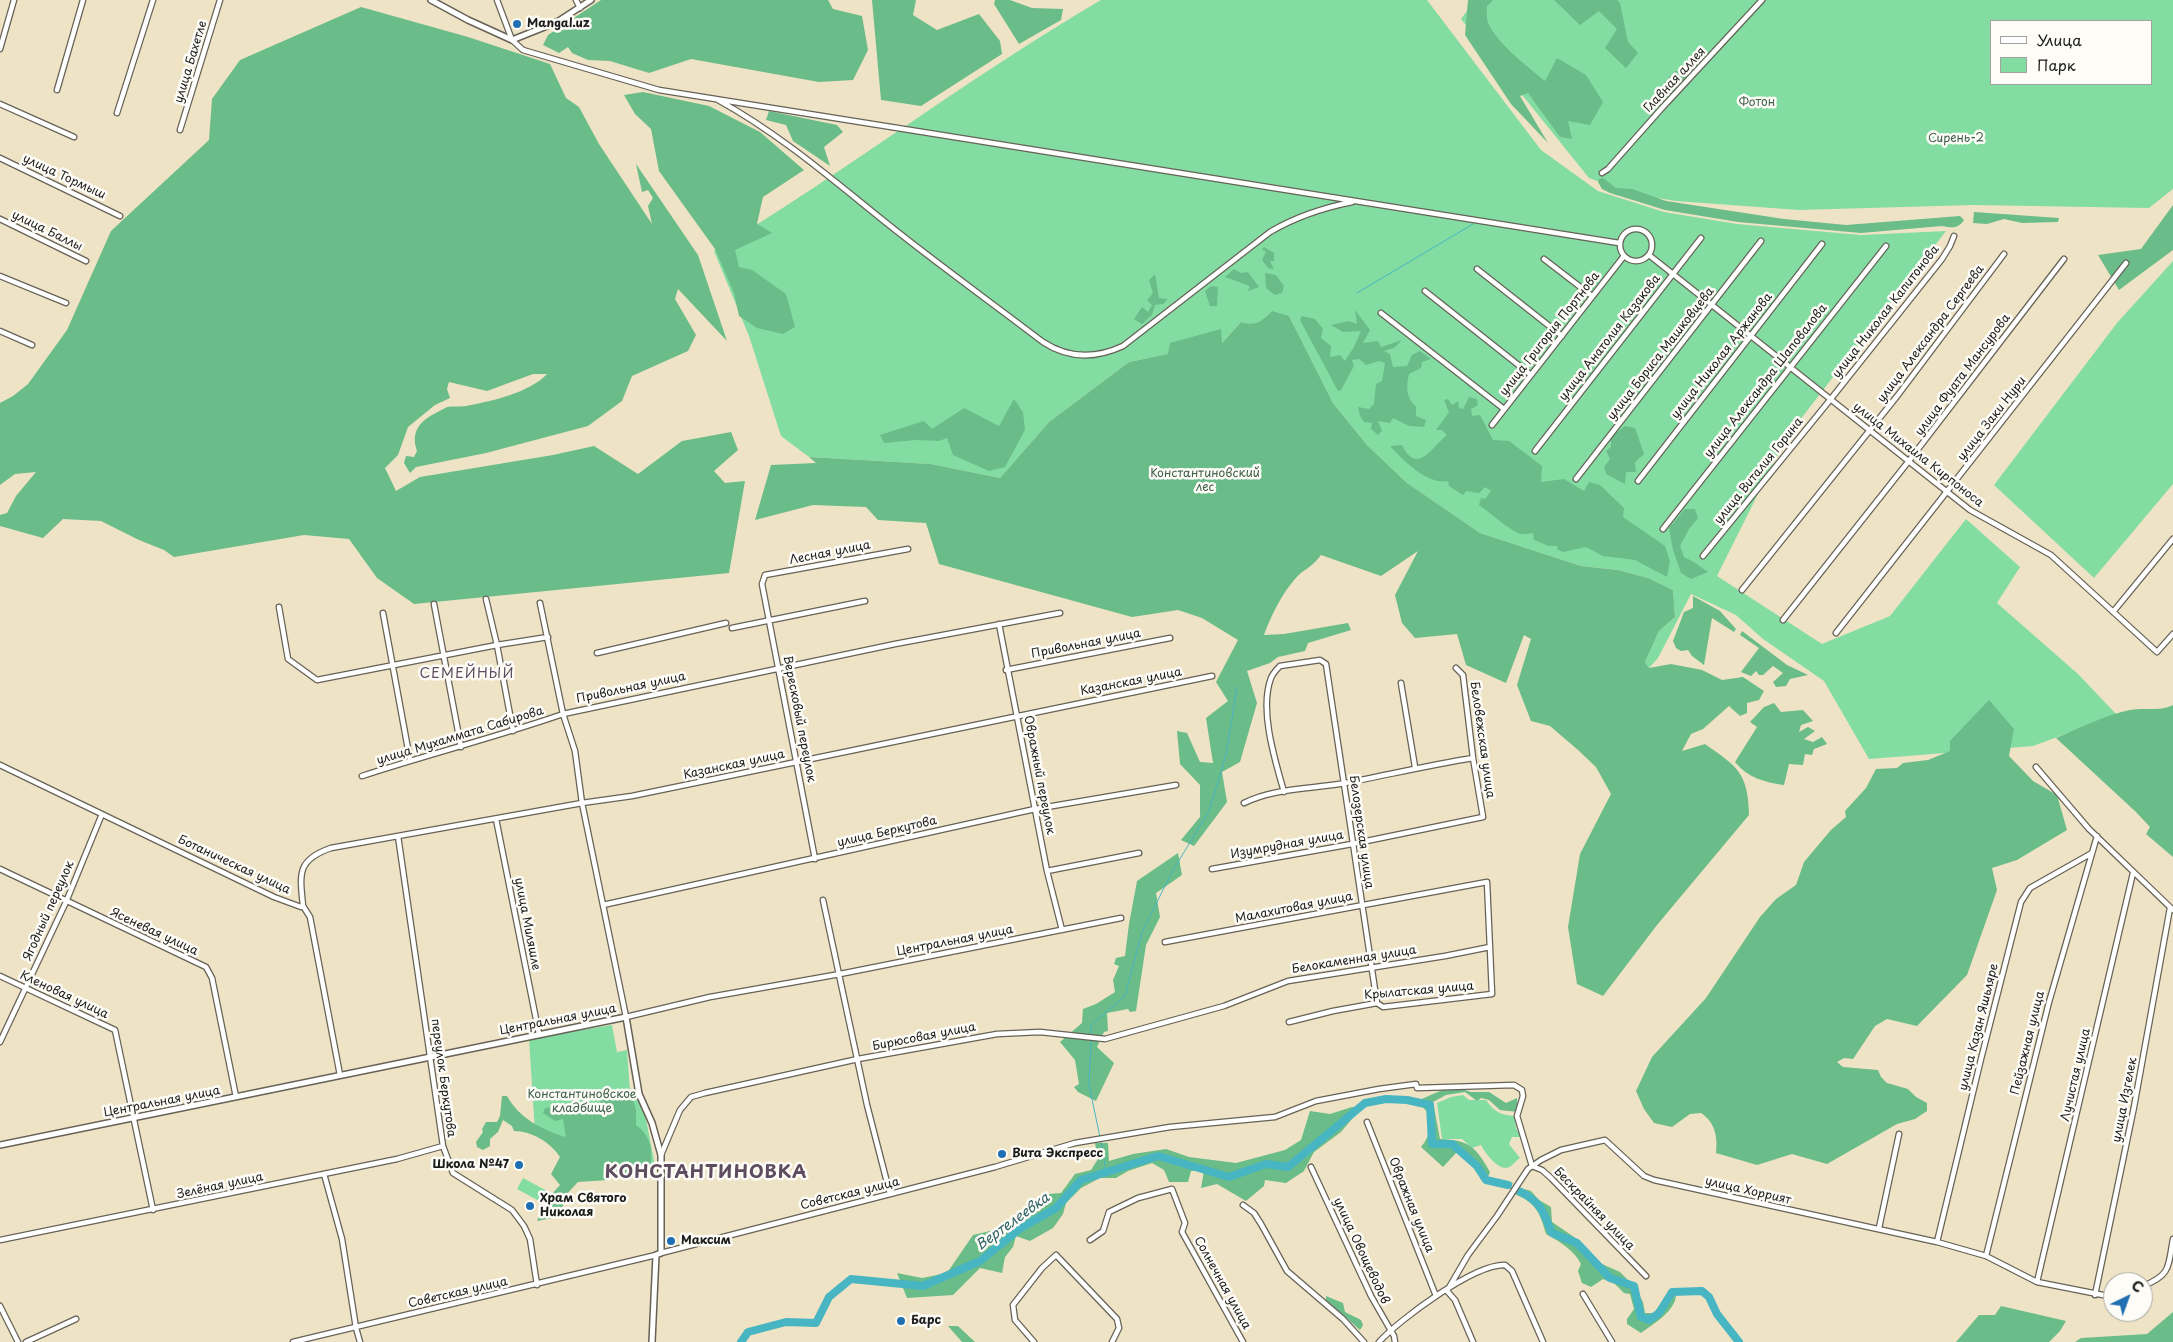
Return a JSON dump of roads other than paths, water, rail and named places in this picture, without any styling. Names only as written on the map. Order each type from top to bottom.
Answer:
[{"type":"street","points":[[0,50],[14,0]]},
{"type":"street","points":[[58,90],[83,0]]},
{"type":"street","points":[[116,113],[153,0]]},
{"type":"street","name":"улица Бахетле","points":[[180,130],[220,0]]},
{"type":"street","points":[[431,0],[468,20],[512,40],[523,50],[658,90],[1620,243]]},
{"type":"street","points":[[497,0],[512,40]]},
{"type":"street","points":[[576,0],[580,8]]},
{"type":"street","points":[[512,40],[537,31],[592,0]]},
{"type":"street","name":"Главная аллея","points":[[1602,173],[1762,0]]},
{"type":"street","points":[[715,98],[748,116],[791,147],[898,232],[1043,342],[1057,351],[1076,356],[1110,352],[1124,346],[1270,232],[1291,219],[1311,211],[1355,201]]},
{"type":"street","points":[[0,104],[74,136]]},
{"type":"street","name":"улица Тормыш","points":[[0,158],[120,216]]},
{"type":"street","name":"улица Баллы","points":[[0,219],[86,261]]},
{"type":"street","points":[[1641,230],[1649,236],[1651,250],[1649,255],[1640,261],[1634,262],[1624,256],[1620,243],[1627,231],[1641,230]]},
{"type":"street","name":"улица Николая Капитонова","points":[[1830,400],[1942,259],[1954,236]]},
{"type":"street","name":"улица Анатолия Казакова","points":[[1535,451],[1701,238]]},
{"type":"street","name":"улица Бориса Машковцева","points":[[1576,479],[1761,241]]},
{"type":"street","name":"улица Николая Аржанова","points":[[1638,480],[1822,244]]},
{"type":"street","name":"улица Александра Шаповалова","points":[[1663,528],[1886,246]]},
{"type":"street","name":"улица Александра Сергеева","points":[[1742,590],[1869,431],[2004,254]]},
{"type":"street","name":"улица Михаила Кирпоноса","points":[[1649,255],[1947,493],[1970,510],[2051,555],[2157,652],[2173,634]]},
{"type":"street","name":"улица Григория Портнова","points":[[1492,425],[1624,256]]},
{"type":"street","points":[[1544,258],[1592,296]]},
{"type":"street","name":"улица Фуата Мансурова","points":[[1783,620],[1908,462],[2064,258]]},
{"type":"street","name":"улица Заки Нури","points":[[1836,633],[2126,263]]},
{"type":"street","points":[[1477,269],[1562,336]]},
{"type":"street","points":[[0,276],[66,303]]},
{"type":"street","points":[[1425,291],[1531,375]]},
{"type":"street","points":[[1381,313],[1504,409]]},
{"type":"street","points":[[0,331],[32,345]]},
{"type":"street","name":"улица Виталия Горина","points":[[1703,556],[1830,400]]},
{"type":"street","points":[[2113,612],[2173,540]]},
{"type":"street","name":"Лесная улица","points":[[762,584],[765,575],[908,549]]},
{"type":"street","name":"Вересковый переулок","points":[[762,584],[815,859]]},
{"type":"street","points":[[486,599],[497,645],[512,731]]},
{"type":"street","points":[[732,628],[865,602]]},
{"type":"street","points":[[540,603],[563,714]]},
{"type":"street","points":[[434,604],[461,746]]},
{"type":"street","points":[[278,607],[288,659],[317,680],[497,645],[548,638]]},
{"type":"street","points":[[383,612],[410,760]]},
{"type":"street","name":"Привольная улица","points":[[652,1342],[658,1254],[661,1155],[652,1123],[639,1094],[626,1017],[582,803],[575,751],[563,714],[779,668],[1060,613]]},
{"type":"street","points":[[597,653],[726,623]]},
{"type":"street","name":"Овражный переулок","points":[[998,624],[1047,871],[1062,930]]},
{"type":"street","name":"Привольная улица","points":[[1006,670],[1170,638]]},
{"type":"street","name":"Белозерская улица","points":[[1284,792],[1268,722],[1267,702],[1271,677],[1280,666],[1320,660],[1326,664],[1345,783],[1370,967],[1377,1003]]},
{"type":"street","name":"Беловежская улица","points":[[1456,668],[1464,676],[1482,817]]},
{"type":"street","name":"Казанская улица","points":[[303,906],[301,874],[305,864],[331,848],[582,803],[632,796],[1212,676]]},
{"type":"street","points":[[1401,683],[1415,767]]},
{"type":"street","name":"улица Мухаммата Сабирова","points":[[362,776],[563,714]]},
{"type":"street","points":[[1244,803],[1257,796],[1345,783],[1415,767],[1473,758]]},
{"type":"street","name":"Ботаническая улица","points":[[0,765],[274,897],[301,907],[303,906]]},
{"type":"street","points":[[2036,767],[2069,808],[2172,909]]},
{"type":"street","name":"улица Беркутова","points":[[602,905],[1035,809],[1176,785]]},
{"type":"street","name":"Ягодный переулок","points":[[0,1042],[66,902],[102,814]]},
{"type":"street","name":"Изумрудная улица","points":[[1212,869],[1352,844],[1482,817]]},
{"type":"street","name":"улица Миляшле","points":[[496,819],[539,1034]]},
{"type":"street","name":"переулок Беркутова","points":[[398,836],[443,1146],[453,1173],[512,1210],[524,1226],[530,1239],[537,1285]]},
{"type":"street","name":"Пейзажная улица","points":[[1986,1256],[2046,1011],[2096,836]]},
{"type":"street","points":[[1047,871],[1139,853]]},
{"type":"street","name":"улица Казан Яшьляре","points":[[1937,1242],[2021,902],[2030,888],[2092,853]]},
{"type":"street","name":"Ясеневая улица","points":[[0,869],[206,967],[212,978],[236,1097]]},
{"type":"street","name":"Лучистая улица","points":[[2037,1282],[2133,872]]},
{"type":"street","name":"Малахитовая улица","points":[[1164,942],[1487,882],[1490,947]]},
{"type":"street","points":[[823,900],[867,1105],[890,1194]]},
{"type":"street","points":[[303,906],[310,917],[340,1075]]},
{"type":"street","name":"улица Изгелек","points":[[2096,1295],[2172,909]]},
{"type":"street","name":"Центральная улица","points":[[0,1145],[626,1017],[710,997],[840,974],[1121,918]]},
{"type":"street","name":"Белокаменная улица","points":[[1224,1006],[1288,981],[1490,947]]},
{"type":"street","name":"Крылатская улица","points":[[1289,1022],[1377,1003],[1383,1007],[1492,994],[1490,947]]},
{"type":"street","name":"Кленовая улица","points":[[0,976],[115,1030],[154,1210]]},
{"type":"street","name":"Бирюсовая улица","points":[[661,1155],[680,1110],[691,1097],[858,1059],[997,1034],[1040,1032],[1104,1039],[1224,1006]]},
{"type":"street","name":"Советская улица","points":[[293,1342],[537,1285],[997,1166],[1075,1143],[1170,1127],[1275,1117],[1316,1101],[1379,1089],[1416,1084],[1417,1088],[1514,1085],[1522,1090],[1523,1096],[1517,1116],[1532,1166]]},
{"type":"street","name":"Овражная улица","points":[[1367,1122],[1436,1296]]},
{"type":"street","points":[[1879,1228],[1899,1134]]},
{"type":"street","name":"улица Хоррият","points":[[1532,1166],[1561,1150],[1606,1140],[1644,1176],[1654,1180],[1937,1242]]},
{"type":"street","name":"Зелёная улица","points":[[0,1240],[398,1159],[443,1146]]},
{"type":"street","points":[[1447,1290],[1468,1254],[1497,1216],[1522,1176],[1532,1166]]},
{"type":"street","name":"Бескрайняя улица","points":[[1532,1166],[1542,1170],[1551,1178],[1646,1276]]},
{"type":"street","name":"улица Овощеводов","points":[[1311,1167],[1371,1296],[1395,1342]]},
{"type":"street","points":[[324,1174],[342,1239],[356,1328],[360,1342]]},
{"type":"street","name":"Солнечная улица","points":[[1090,1240],[1103,1231],[1109,1212],[1138,1198],[1172,1189],[1185,1224],[1182,1232],[1242,1342]]},
{"type":"street","points":[[1243,1205],[1254,1213],[1287,1271],[1343,1319],[1364,1342]]},
{"type":"street","points":[[2153,1282],[2160,1279],[2168,1269],[2173,1239]]},
{"type":"street","points":[[1937,1242],[1986,1256],[2037,1282],[2103,1296]]},
{"type":"street","points":[[1034,1342],[1014,1320],[1013,1305],[1042,1268],[1056,1255],[1117,1320],[1119,1328],[1112,1342]]},
{"type":"street","points":[[1379,1342],[1389,1330],[1436,1296],[1479,1271],[1497,1265],[1505,1265],[1512,1271],[1543,1342]]},
{"type":"street","points":[[1447,1290],[1455,1300],[1473,1342]]},
{"type":"street","points":[[1583,1294],[1612,1342]]},
{"type":"street","points":[[0,1306],[18,1342]]},
{"type":"street","points":[[26,1342],[76,1319]]},
{"type":"waterway","points":[[1357,293],[1473,224]]},
{"type":"waterway","points":[[1091,1035],[1091,1025],[1125,996],[1142,932],[1172,872],[1209,811],[1226,755],[1237,687]]},
{"type":"waterway","points":[[1091,1039],[1089,1085],[1100,1137]]},
{"type":"waterway","name":"Вертелеевка","points":[[741,1342],[748,1332],[786,1322],[816,1323],[829,1297],[851,1279],[923,1286],[980,1261],[1021,1228],[1056,1208],[1081,1180],[1158,1156],[1229,1177],[1266,1164],[1288,1167],[1365,1103],[1386,1099],[1407,1100],[1430,1105],[1432,1144],[1452,1144],[1477,1166],[1486,1180],[1508,1185]]},
{"type":"waterway","points":[[1101,1141],[1106,1172]]},
{"type":"waterway","name":"Вертелеевка","points":[[1519,1191],[1537,1203],[1552,1233],[1577,1243],[1610,1278],[1634,1286],[1641,1317],[1649,1320],[1659,1313],[1672,1292],[1702,1291],[1709,1297],[1717,1314],[1739,1342]]},
{"type":"place","name":"Mangal.uz","points":[[517,24]]},
{"type":"place","name":"Вита Экспресс","points":[[1002,1154]]},
{"type":"place","name":"Школа №47","points":[[519,1165]]},
{"type":"place","name":"Храм Святого Николая","points":[[530,1206]]},
{"type":"place","name":"Максим","points":[[671,1241]]},
{"type":"place","name":"Барс","points":[[901,1321]]},
{"type":"district","name":"СЕМЕЙНЫЙ","points":[[467,674]]},
{"type":"district","name":"КОНСТАНТИНОВКА","points":[[706,1173]]},
{"type":"park label","name":"Фотон","points":[[1757,103]]},
{"type":"park label","name":"Сирень-2","points":[[1956,139]]},
{"type":"park label","name":"Константиновский лес","points":[[1205,481]]},
{"type":"park label","name":"Константиновское кладбище","points":[[582,1102]]}]
